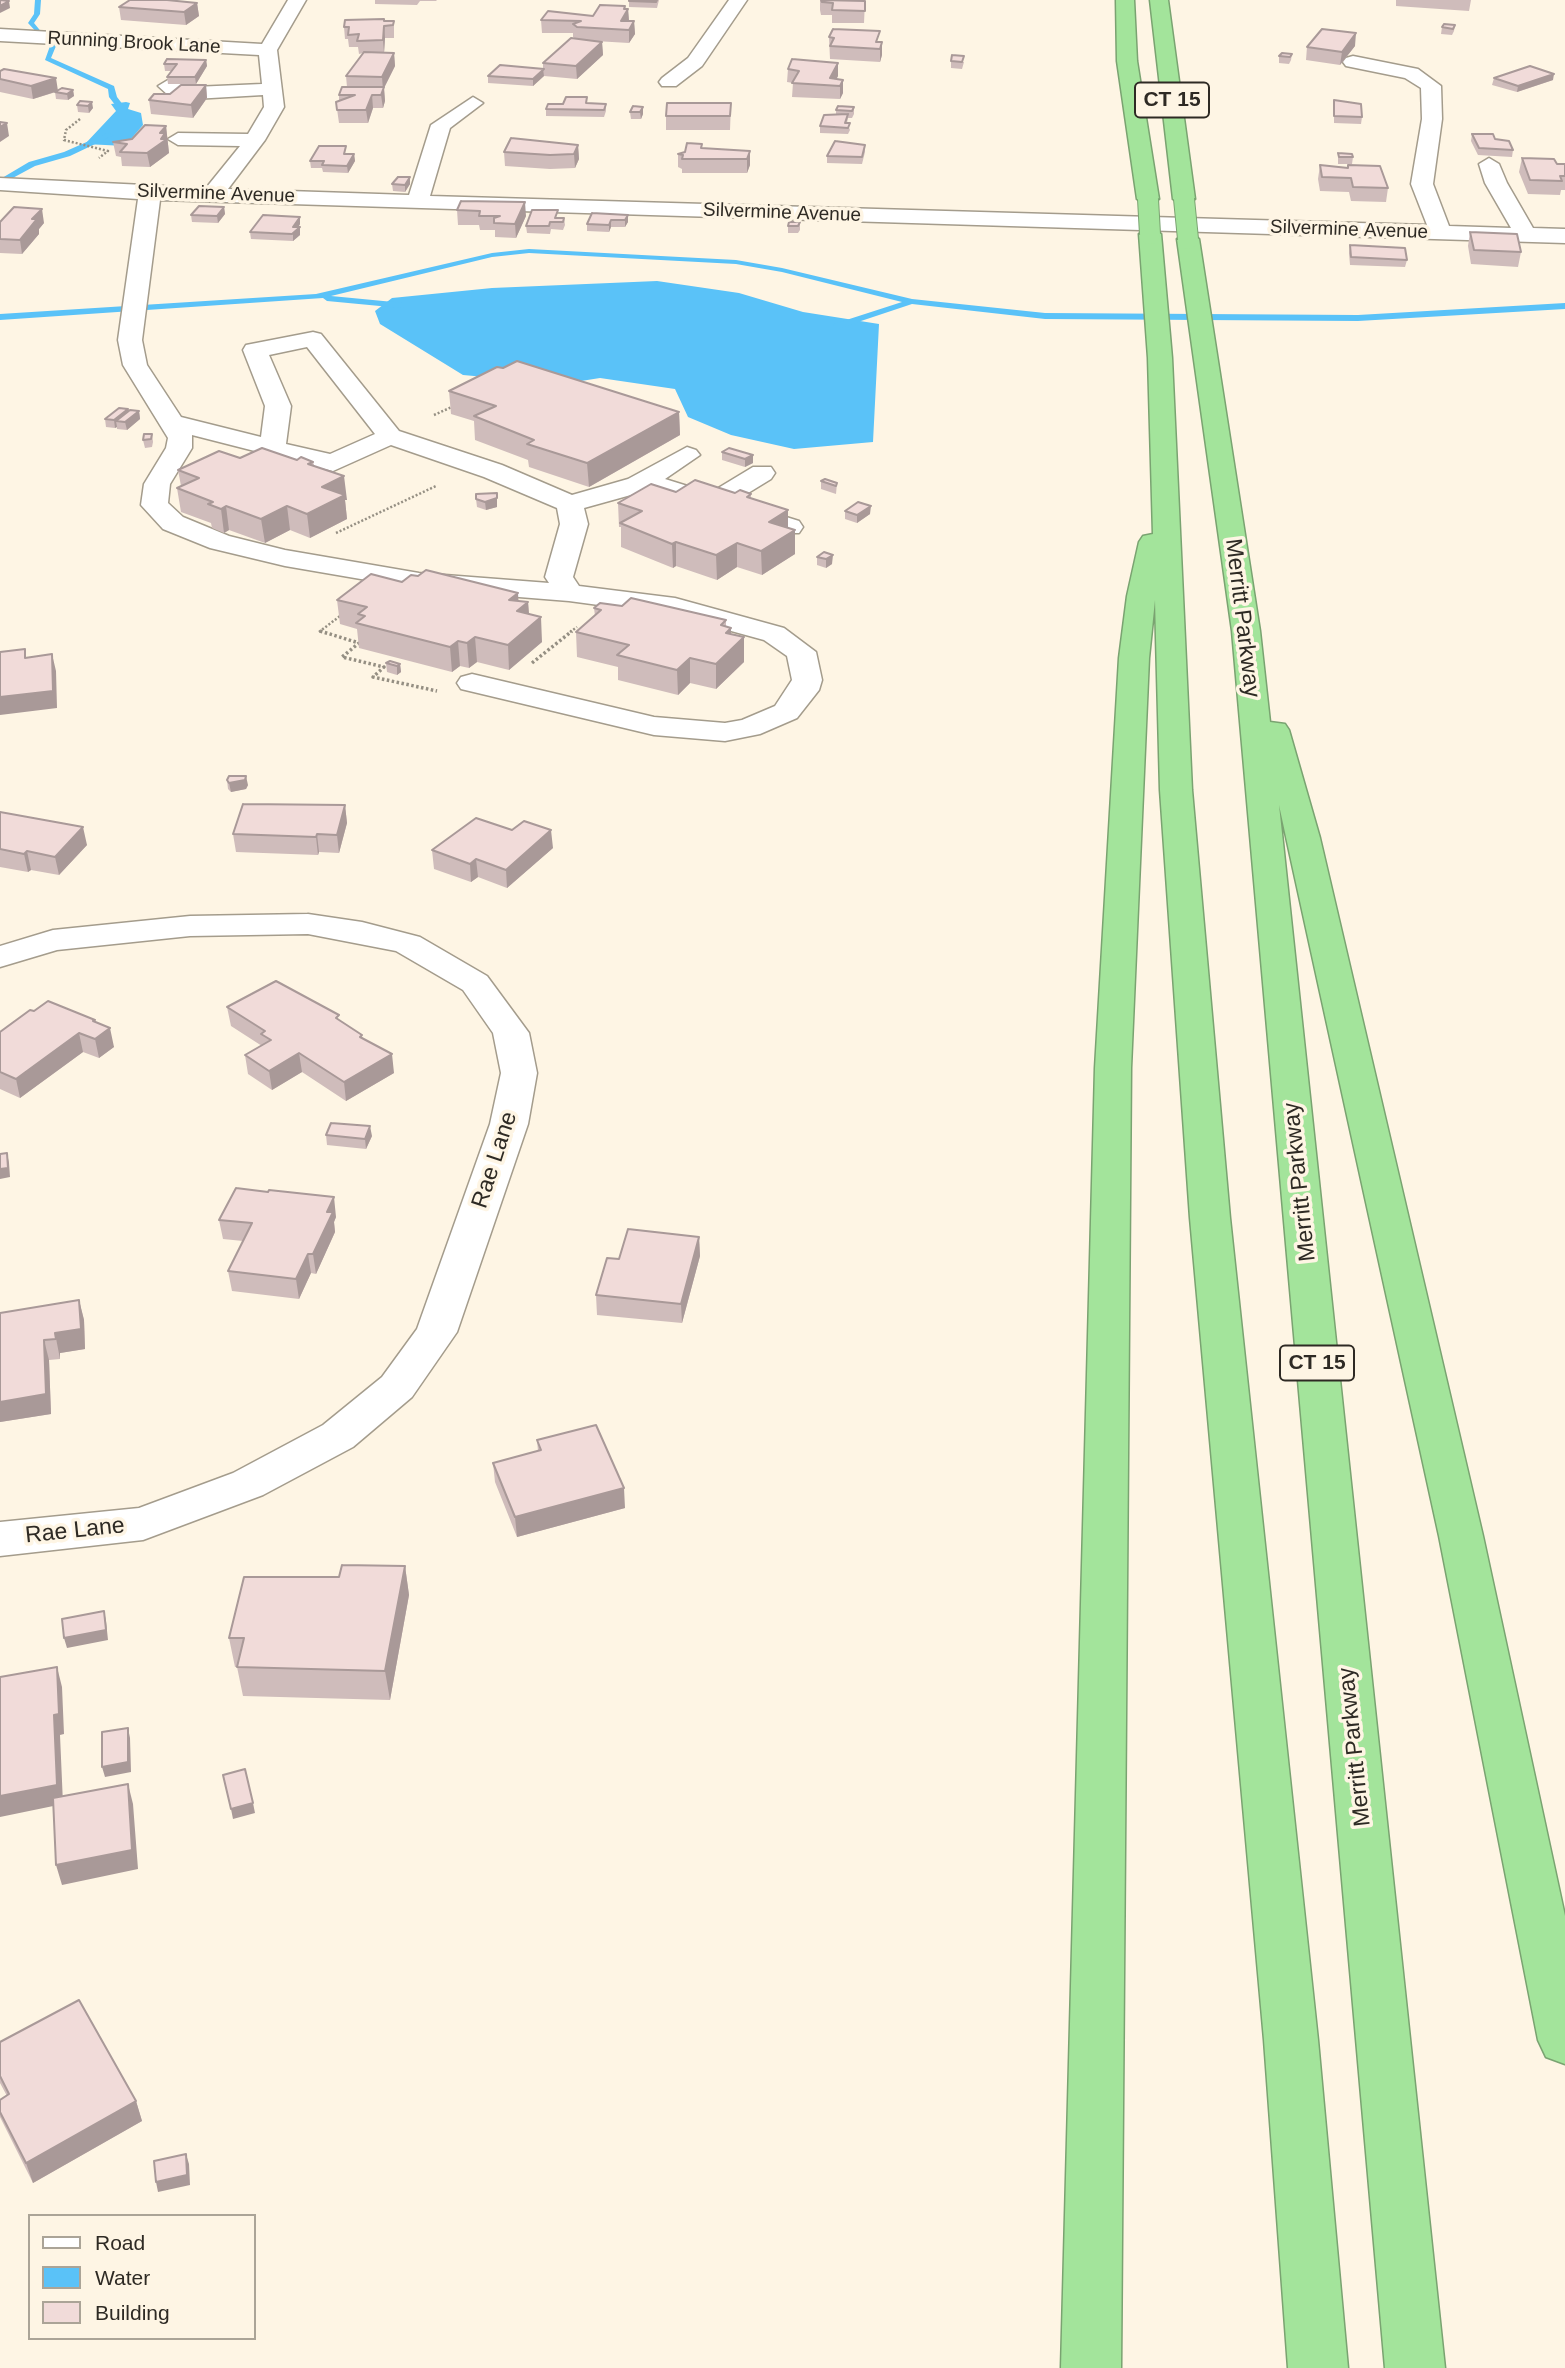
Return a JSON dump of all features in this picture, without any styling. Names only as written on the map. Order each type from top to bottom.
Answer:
[{"type":"highway","name":"CT 15","points":[[1125,0],[1127,61],[1148,199],[1160,358],[1176,790],[1210,1218],[1291,2040],[1318,2368]]},
{"type":"highway","name":"Merritt Parkway","points":[[1159,0],[1204,359],[1246,631],[1415,2368]]},
{"type":"highway","points":[[1091,2368],[1115,1013],[1134,657],[1140,596],[1164,492]]},
{"type":"highway","points":[[1246,631],[1304,838],[1377,1157],[1461,1536],[1565,2040]]},
{"type":"street","points":[[213,194],[255,140],[274,107],[268,50],[297,0]]},
{"type":"street","points":[[669,82],[695,62],[738,0]]},
{"type":"street","name":"Running Brook Lane","points":[[0,35],[268,50]]},
{"type":"street","points":[[1353,62],[1411,73],[1431,86],[1432,119],[1422,184],[1441,233]]},
{"type":"street","points":[[168,86],[194,93],[272,89]]},
{"type":"street","points":[[416,202],[424,186],[441,125],[473,103]]},
{"type":"street","points":[[178,139],[255,140]]},
{"type":"street","points":[[33,187],[96,157]]},
{"type":"street","points":[[1489,164],[1496,183],[1526,235]]},
{"type":"street","name":"Silvermine Avenue","points":[[0,184],[416,202],[1565,236]]},
{"type":"street","points":[[150,192],[130,340],[135,365],[181,438],[179,448],[157,484],[155,505],[173,523],[219,542],[285,558],[396,577],[569,593],[675,607],[774,634],[790,642],[801,652],[807,680],[804,691],[786,712],[750,728],[725,732],[654,726],[472,684]]},
{"type":"street","points":[[273,448],[278,406],[255,350],[313,338],[382,427],[570,504],[637,485],[687,455]]},
{"type":"street","points":[[173,423],[333,463],[382,427]]},
{"type":"street","points":[[713,503],[762,473]]},
{"type":"street","points":[[637,485],[664,487],[789,527]]},
{"type":"street","points":[[569,593],[559,577],[574,524],[570,504]]},
{"type":"street","name":"Rae Lane","points":[[0,957],[53,940],[190,926],[308,924],[362,932],[408,944],[475,983],[511,1033],[519,1073],[509,1124],[436,1332],[397,1387],[338,1436],[248,1484],[143,1524],[0,1539]]},
{"type":"path","points":[[80,118],[66,130],[64,141],[80,145],[96,157]]},
{"type":"path","points":[[382,427],[437,415],[458,404]]},
{"type":"path","points":[[285,558],[477,466]]},
{"type":"path","points":[[396,577],[318,632],[359,643],[342,657],[384,667],[373,677],[435,692],[472,684]]},
{"type":"path","points":[[534,661],[576,627]]},
{"type":"water","points":[[130,103],[128,109],[141,113],[143,125],[125,146],[85,144],[116,111],[111,104]]},
{"type":"water","points":[[657,281],[739,293],[803,312],[879,324],[873,442],[794,449],[731,435],[688,417],[675,389],[600,378],[562,384],[463,375],[380,324],[375,311],[392,298],[492,288]]},
{"type":"building","points":[[130,0],[197,3],[184,12],[119,7]]},
{"type":"building","points":[[629,0],[657,0],[656,2]]},
{"type":"building","points":[[821,0],[865,1],[865,11],[832,10],[833,3]]},
{"type":"building","points":[[600,5],[625,6],[624,9],[628,9],[621,21],[634,21],[629,30],[577,27],[573,24],[581,21],[541,20],[548,11],[593,16]]},
{"type":"building","points":[[345,20],[394,21],[393,25],[384,26],[383,40],[357,41],[359,34],[348,35],[349,27],[344,27]]},
{"type":"building","points":[[1444,24],[1455,25],[1453,29],[1442,27]]},
{"type":"building","points":[[833,29],[880,31],[876,42],[882,42],[880,49],[830,46],[834,38],[829,37]]},
{"type":"building","points":[[1322,29],[1356,33],[1342,52],[1307,47]]},
{"type":"building","points":[[571,38],[602,42],[576,66],[543,63]]},
{"type":"building","points":[[364,52],[394,53],[382,77],[346,76]]},
{"type":"building","points":[[1282,53],[1292,54],[1290,57],[1279,56]]},
{"type":"building","points":[[952,55],[964,56],[962,62],[951,61]]},
{"type":"building","points":[[167,59],[206,60],[195,77],[167,77],[177,64],[164,64]]},
{"type":"building","points":[[792,59],[838,63],[830,78],[843,80],[840,86],[792,83],[799,71],[788,69]]},
{"type":"building","points":[[500,65],[544,69],[533,79],[488,76]]},
{"type":"building","points":[[1530,66],[1554,74],[1518,86],[1494,78]]},
{"type":"building","points":[[4,69],[56,78],[31,86],[0,79],[0,71]]},
{"type":"building","points":[[181,85],[206,85],[191,105],[149,100],[154,94],[170,94]]},
{"type":"building","points":[[342,87],[384,87],[381,95],[372,95],[366,110],[337,110],[336,102],[355,95],[339,95]]},
{"type":"building","points":[[62,88],[73,90],[67,94],[55,92]]},
{"type":"building","points":[[566,97],[587,97],[586,103],[606,104],[604,110],[546,109],[548,104],[563,104]]},
{"type":"building","points":[[1334,100],[1361,104],[1362,117],[1334,116]]},
{"type":"building","points":[[80,101],[92,102],[88,106],[77,105]]},
{"type":"building","points":[[667,103],[731,103],[730,116],[666,116]]},
{"type":"building","points":[[633,106],[643,107],[640,112],[630,112]]},
{"type":"building","points":[[838,106],[854,107],[852,111],[836,110]]},
{"type":"building","points":[[848,114],[845,123],[850,123],[848,128],[820,126],[824,115]]},
{"type":"building","points":[[145,125],[166,126],[160,133],[165,133],[161,139],[167,139],[147,153],[120,152],[127,144],[113,142],[132,139]]},
{"type":"building","points":[[1472,134],[1493,134],[1495,139],[1509,141],[1513,150],[1479,148]]},
{"type":"building","points":[[511,138],[578,145],[574,154],[504,152]]},
{"type":"building","points":[[835,141],[865,145],[862,157],[827,156]]},
{"type":"building","points":[[687,143],[702,144],[701,148],[750,151],[747,159],[682,159],[683,155],[678,154],[685,152]]},
{"type":"building","points":[[319,146],[346,146],[344,154],[354,154],[347,166],[322,165],[324,161],[310,161]]},
{"type":"building","points":[[1338,153],[1352,154],[1353,157],[1339,157]]},
{"type":"building","points":[[1522,158],[1554,159],[1557,164],[1565,164],[1565,176],[1560,176],[1562,181],[1530,180]]},
{"type":"building","points":[[1320,165],[1348,168],[1348,165],[1380,166],[1388,188],[1353,187],[1351,178],[1322,177]]},
{"type":"building","points":[[398,177],[410,177],[405,185],[392,184]]},
{"type":"building","points":[[461,201],[525,202],[515,224],[494,223],[494,218],[500,216],[479,216],[480,211],[457,210]]},
{"type":"building","points":[[199,206],[224,207],[217,216],[191,215]]},
{"type":"building","points":[[14,207],[42,209],[32,219],[37,219],[20,240],[0,239],[0,222]]},
{"type":"building","points":[[532,210],[558,210],[555,218],[564,218],[563,222],[550,222],[549,226],[526,226]]},
{"type":"building","points":[[592,213],[628,215],[625,220],[611,220],[609,225],[587,224]]},
{"type":"building","points":[[263,215],[300,217],[293,227],[300,227],[292,234],[250,232]]},
{"type":"building","points":[[789,222],[800,222],[798,226],[788,226]]},
{"type":"building","points":[[1470,232],[1517,234],[1521,252],[1474,250]]},
{"type":"building","points":[[1350,245],[1405,248],[1407,260],[1351,257]]},
{"type":"building","points":[[517,361],[679,412],[587,463],[527,444],[534,440],[474,416],[496,406],[449,391],[497,367],[503,368]]},
{"type":"building","points":[[119,408],[128,409],[114,420],[105,419]]},
{"type":"building","points":[[130,410],[139,411],[125,422],[116,421]]},
{"type":"building","points":[[144,434],[152,434],[151,439],[143,440]]},
{"type":"building","points":[[262,448],[297,460],[301,457],[313,462],[308,464],[344,476],[322,487],[345,495],[307,514],[287,506],[261,519],[226,506],[221,509],[208,504],[213,502],[177,488],[199,478],[178,470],[219,451],[240,458]]},
{"type":"building","points":[[729,448],[753,455],[745,459],[722,452]]},
{"type":"building","points":[[825,479],[837,483],[836,486],[821,481]]},
{"type":"building","points":[[695,480],[735,493],[740,490],[751,494],[747,497],[788,510],[769,522],[795,530],[761,551],[737,543],[716,555],[676,542],[672,544],[620,523],[642,511],[618,503],[651,484],[676,492]]},
{"type":"building","points":[[497,493],[497,498],[485,502],[476,499],[476,494]]},
{"type":"building","points":[[858,502],[871,506],[857,515],[845,511]]},
{"type":"building","points":[[824,552],[833,555],[826,559],[817,557]]},
{"type":"building","points":[[426,570],[518,593],[509,600],[528,602],[517,611],[541,617],[508,645],[475,637],[467,643],[458,641],[450,647],[356,623],[365,616],[358,614],[367,607],[337,600],[371,574],[402,582],[411,575],[418,576]]},
{"type":"building","points":[[631,598],[726,620],[721,625],[731,628],[726,633],[744,637],[716,664],[690,658],[677,670],[617,655],[629,645],[576,632],[601,610],[594,608],[600,603],[622,606]]},
{"type":"building","points":[[25,649],[25,658],[52,654],[53,691],[0,697],[0,652]]},
{"type":"building","points":[[390,661],[400,664],[397,666],[386,663]]},
{"type":"building","points":[[229,776],[246,776],[245,780],[229,783]]},
{"type":"building","points":[[243,804],[345,805],[337,835],[317,834],[316,837],[233,834]]},
{"type":"building","points":[[0,812],[83,827],[55,857],[27,851],[24,854],[0,849]]},
{"type":"building","points":[[476,818],[512,830],[524,821],[551,830],[506,870],[476,859],[470,864],[432,850]]},
{"type":"building","points":[[276,981],[339,1015],[336,1018],[362,1035],[360,1037],[392,1054],[344,1082],[299,1053],[269,1071],[245,1055],[271,1040],[261,1034],[265,1031],[227,1007]]},
{"type":"building","points":[[48,1001],[110,1028],[95,1039],[79,1033],[16,1079],[0,1072],[0,1032],[30,1010],[34,1011]]},
{"type":"building","points":[[331,1123],[370,1126],[365,1139],[326,1135]]},
{"type":"building","points":[[7,1153],[8,1168],[0,1169],[0,1154]]},
{"type":"building","points":[[236,1188],[334,1197],[327,1212],[333,1212],[313,1254],[308,1254],[296,1279],[228,1271],[252,1223],[219,1220]]},
{"type":"building","points":[[628,1229],[699,1237],[681,1304],[596,1295],[607,1258],[619,1259]]},
{"type":"building","points":[[79,1300],[81,1329],[55,1333],[56,1339],[44,1340],[46,1394],[0,1402],[0,1313]]},
{"type":"building","points":[[596,1425],[624,1488],[515,1517],[493,1463],[541,1450],[537,1440]]},
{"type":"building","points":[[342,1565],[405,1566],[385,1671],[237,1667],[244,1638],[229,1638],[244,1577],[339,1577]]},
{"type":"building","points":[[104,1611],[106,1630],[64,1638],[62,1619]]},
{"type":"building","points":[[57,1667],[59,1714],[54,1715],[57,1785],[0,1796],[0,1677]]},
{"type":"building","points":[[128,1728],[128,1762],[102,1767],[102,1732]]},
{"type":"building","points":[[245,1769],[253,1803],[231,1809],[223,1775]]},
{"type":"building","points":[[128,1784],[132,1850],[56,1865],[53,1798]]},
{"type":"building","points":[[79,2000],[136,2101],[26,2163],[0,2112],[0,2100],[9,2094],[0,2076],[0,2042]]},
{"type":"building","points":[[186,2154],[187,2175],[156,2182],[154,2161]]},
{"type":"waterway","points":[[38,0],[37,14],[31,23],[40,34]]},
{"type":"waterway","points":[[53,46],[47,59],[111,88],[113,97],[123,110],[122,119]]},
{"type":"waterway","points":[[6,178],[32,164],[67,154],[110,135]]},
{"type":"waterway","points":[[0,317],[316,297],[492,255],[529,251],[736,262],[782,270],[912,302],[1045,316],[1358,318],[1565,306]]},
{"type":"waterway","points":[[327,298],[401,305]]},
{"type":"waterway","points":[[837,326],[911,302]]}]
